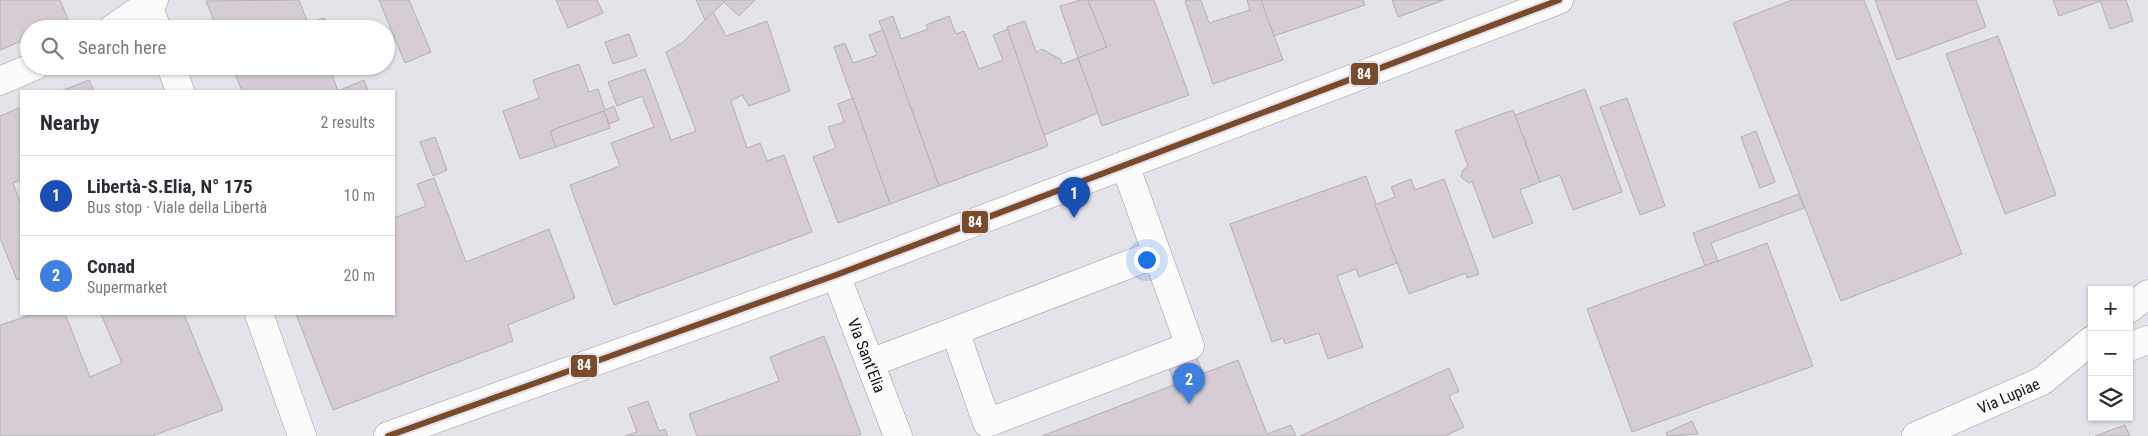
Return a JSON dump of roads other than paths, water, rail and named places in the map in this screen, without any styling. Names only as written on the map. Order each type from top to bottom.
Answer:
[{"type":"main road","points":[[388,436],[836,275],[1559,0]]},
{"type":"main road","points":[[129,20],[152,8]]},
{"type":"main road","points":[[0,80],[20,72]]},
{"type":"main road","points":[[174,75],[180,90]]},
{"type":"main road","points":[[955,331],[990,429],[1190,346],[1126,165]]},
{"type":"main road","points":[[870,363],[1156,254]]},
{"type":"main road","name":"Via Sant'Elia","points":[[836,275],[898,436]]},
{"type":"main road","points":[[2133,306],[2148,294]]},
{"type":"main road","points":[[259,315],[302,436]]},
{"type":"main road","points":[[2133,346],[2148,340]]},
{"type":"main road","name":"Via Lupiae","points":[[1916,436],[2042,381],[2088,343]]},
{"type":"main road","points":[[2042,381],[2088,364]]},
{"type":"place","name":"Libertà-S.Elia, N° 175","points":[[1074,218]]},
{"type":"place","name":"Conad","points":[[1189,404]]}]
